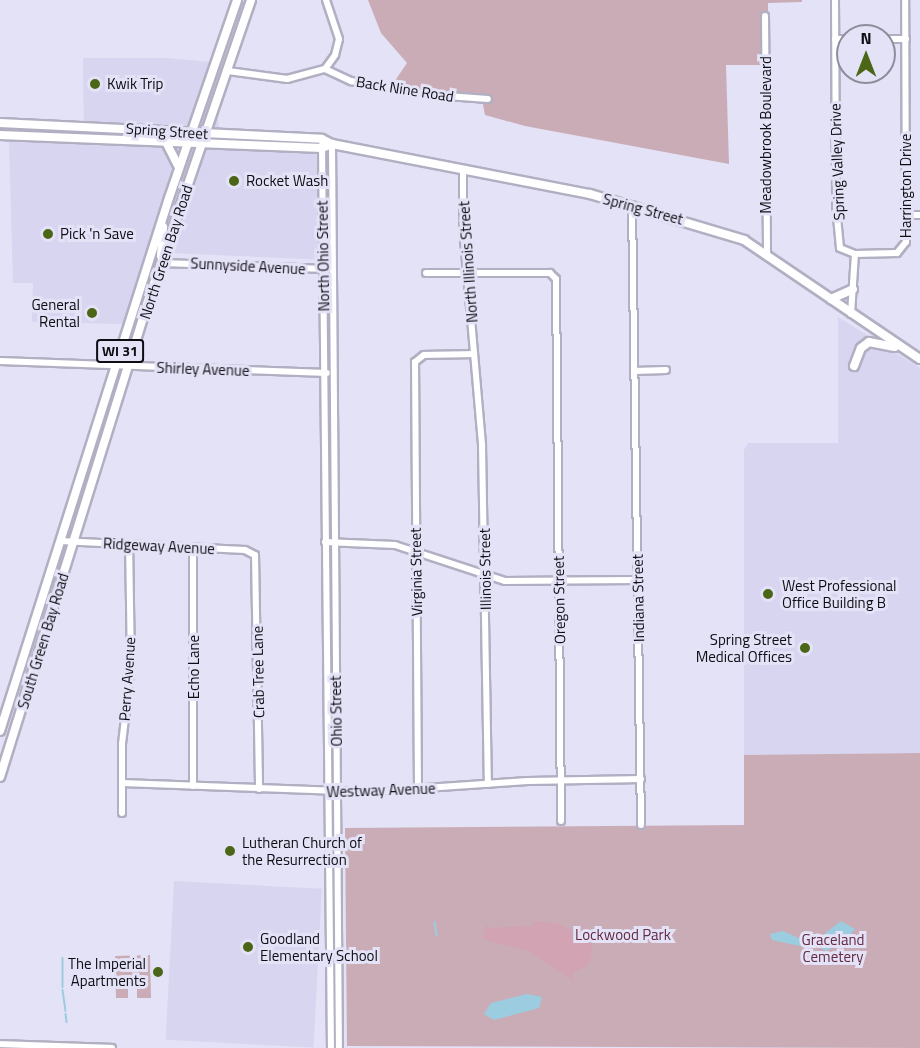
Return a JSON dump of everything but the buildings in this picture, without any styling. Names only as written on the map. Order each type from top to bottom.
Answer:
[{"type":"main road","name":"North Green Bay Road","points":[[71,505],[177,172],[237,0]]},
{"type":"main road","name":"North Green Bay Road","points":[[86,505],[147,304],[251,0]]},
{"type":"main road","name":"Spring Street","points":[[0,123],[191,130],[203,139]]},
{"type":"main road","name":"Spring Street","points":[[0,135],[188,142],[203,139],[332,144],[632,205],[730,234],[767,253],[851,314],[920,359]]},
{"type":"main road","points":[[165,140],[178,160],[177,172]]},
{"type":"main road","points":[[163,221],[163,262]]},
{"type":"main road","points":[[147,304],[148,264]]},
{"type":"main road","points":[[831,299],[843,297],[853,289]]},
{"type":"main road","points":[[854,366],[861,348],[868,342],[910,353]]},
{"type":"main road","name":"South Green Bay Road","points":[[0,731],[71,505]]},
{"type":"main road","name":"South Green Bay Road","points":[[0,777],[86,505]]},
{"type":"street","points":[[228,71],[287,79],[325,69],[335,56],[339,39],[326,0]]},
{"type":"street","name":"Spring Valley Drive","points":[[835,0],[840,245],[844,253],[855,254]]},
{"type":"street","name":"Harrington Drive","points":[[855,254],[900,251],[906,242],[905,0]]},
{"type":"street","name":"Meadowbrook Boulevard","points":[[765,16],[767,253]]},
{"type":"street","points":[[896,39],[906,39]]},
{"type":"street","name":"Back Nine Road","points":[[325,69],[351,81],[420,94],[488,99]]},
{"type":"street","name":"North Ohio Street","points":[[322,144],[324,374]]},
{"type":"street","name":"North Ohio Street","points":[[332,144],[333,374]]},
{"type":"street","name":"North Illinois Street","points":[[463,170],[467,274],[474,354]]},
{"type":"street","points":[[322,178],[332,178]]},
{"type":"street","name":"Indiana Street","points":[[632,205],[641,825]]},
{"type":"street","points":[[322,209],[332,207]]},
{"type":"street","points":[[906,215],[920,214]]},
{"type":"street","points":[[851,314],[855,254]]},
{"type":"street","name":"Sunnyside Avenue","points":[[163,262],[332,270]]},
{"type":"street","points":[[426,273],[467,274]]},
{"type":"street","name":"Oregon Street","points":[[467,274],[550,273],[556,281],[561,821]]},
{"type":"street","name":"Virginia Street","points":[[418,789],[416,552],[418,357],[474,354]]},
{"type":"street","name":"Illinois Street","points":[[474,354],[482,446],[488,784]]},
{"type":"street","name":"Shirley Avenue","points":[[0,361],[333,374]]},
{"type":"street","points":[[634,371],[666,370]]},
{"type":"street","name":"Ohio Street","points":[[324,374],[330,1048]]},
{"type":"street","name":"Ohio Street","points":[[333,374],[339,1048]]},
{"type":"street","points":[[324,435],[333,436]]},
{"type":"street","points":[[324,489],[334,489]]},
{"type":"street","name":"Ridgeway Avenue","points":[[60,541],[245,550],[255,556]]},
{"type":"street","points":[[325,542],[385,543],[485,575],[516,582],[638,580]]},
{"type":"street","name":"Perry Avenue","points":[[122,813],[122,744],[130,667],[129,545]]},
{"type":"street","name":"Echo Lane","points":[[193,548],[193,786]]},
{"type":"street","name":"Crab Tree Lane","points":[[255,556],[259,789]]},
{"type":"street","points":[[326,626],[335,626]]},
{"type":"street","points":[[327,700],[336,701]]},
{"type":"street","name":"Westway Avenue","points":[[122,783],[337,792],[641,779]]},
{"type":"street","points":[[330,963],[339,963]]},
{"type":"street","points":[[0,1044],[112,1048]]},
{"type":"shaded area","points":[[83,58],[167,58],[234,64],[217,113],[219,127],[325,136],[328,260],[147,252],[124,324],[32,322],[33,283],[13,283],[9,142],[84,144]]},
{"type":"shaded area","points":[[838,317],[920,368],[920,753],[744,755],[744,450],[748,443],[838,443]]},
{"type":"shaded area","name":"Goodland Elementary School","points":[[174,881],[322,889],[313,1048],[166,1040]]},
{"type":"shaded area","points":[[534,921],[560,924],[590,941],[593,951],[588,965],[573,972],[573,980],[528,951],[482,939],[486,925],[489,928],[532,926]]},
{"type":"shaded area","points":[[841,921],[855,929],[846,940],[826,951],[813,944],[800,946],[772,940],[770,934],[783,931],[801,939],[810,934],[823,935]]},
{"type":"shaded area","points":[[527,994],[542,997],[539,1008],[494,1020],[484,1014],[491,1003]]},
{"type":"green space","points":[[368,0],[802,0],[802,2],[768,3],[768,12],[762,12],[764,65],[726,65],[729,164],[525,126],[485,115],[482,99],[390,88],[407,63],[381,33]]},
{"type":"green space","name":"Lockwood Park","points":[[920,753],[920,1048],[347,1046],[345,828],[744,825],[744,755]]},
{"type":"green space","points":[[150,955],[151,998],[137,998],[137,988],[128,988],[128,998],[116,998],[115,956]]},
{"type":"waterway","points":[[435,922],[437,935]]},
{"type":"waterway","points":[[63,958],[63,987]]},
{"type":"waterway","points":[[63,990],[66,1011]]},
{"type":"waterway","points":[[66,1014],[67,1022]]},
{"type":"place","name":"Kwik Trip","points":[[95,84]]},
{"type":"place","name":"Rocket Wash","points":[[234,181]]},
{"type":"place","name":"Pick 'n Save","points":[[48,234]]},
{"type":"place","name":"General Rental","points":[[92,313]]},
{"type":"place","name":"West Professional Office Building B","points":[[768,594]]},
{"type":"place","name":"Spring Street Medical Offices","points":[[805,648]]},
{"type":"place","name":"Lutheran Church of the Resurrection","points":[[230,851]]},
{"type":"place","name":"Goodland Elementary School","points":[[248,947]]},
{"type":"place","name":"The Imperial Apartments","points":[[158,972]]},
{"type":"park label","name":"Graceland Cemetery","points":[[833,948]]}]
